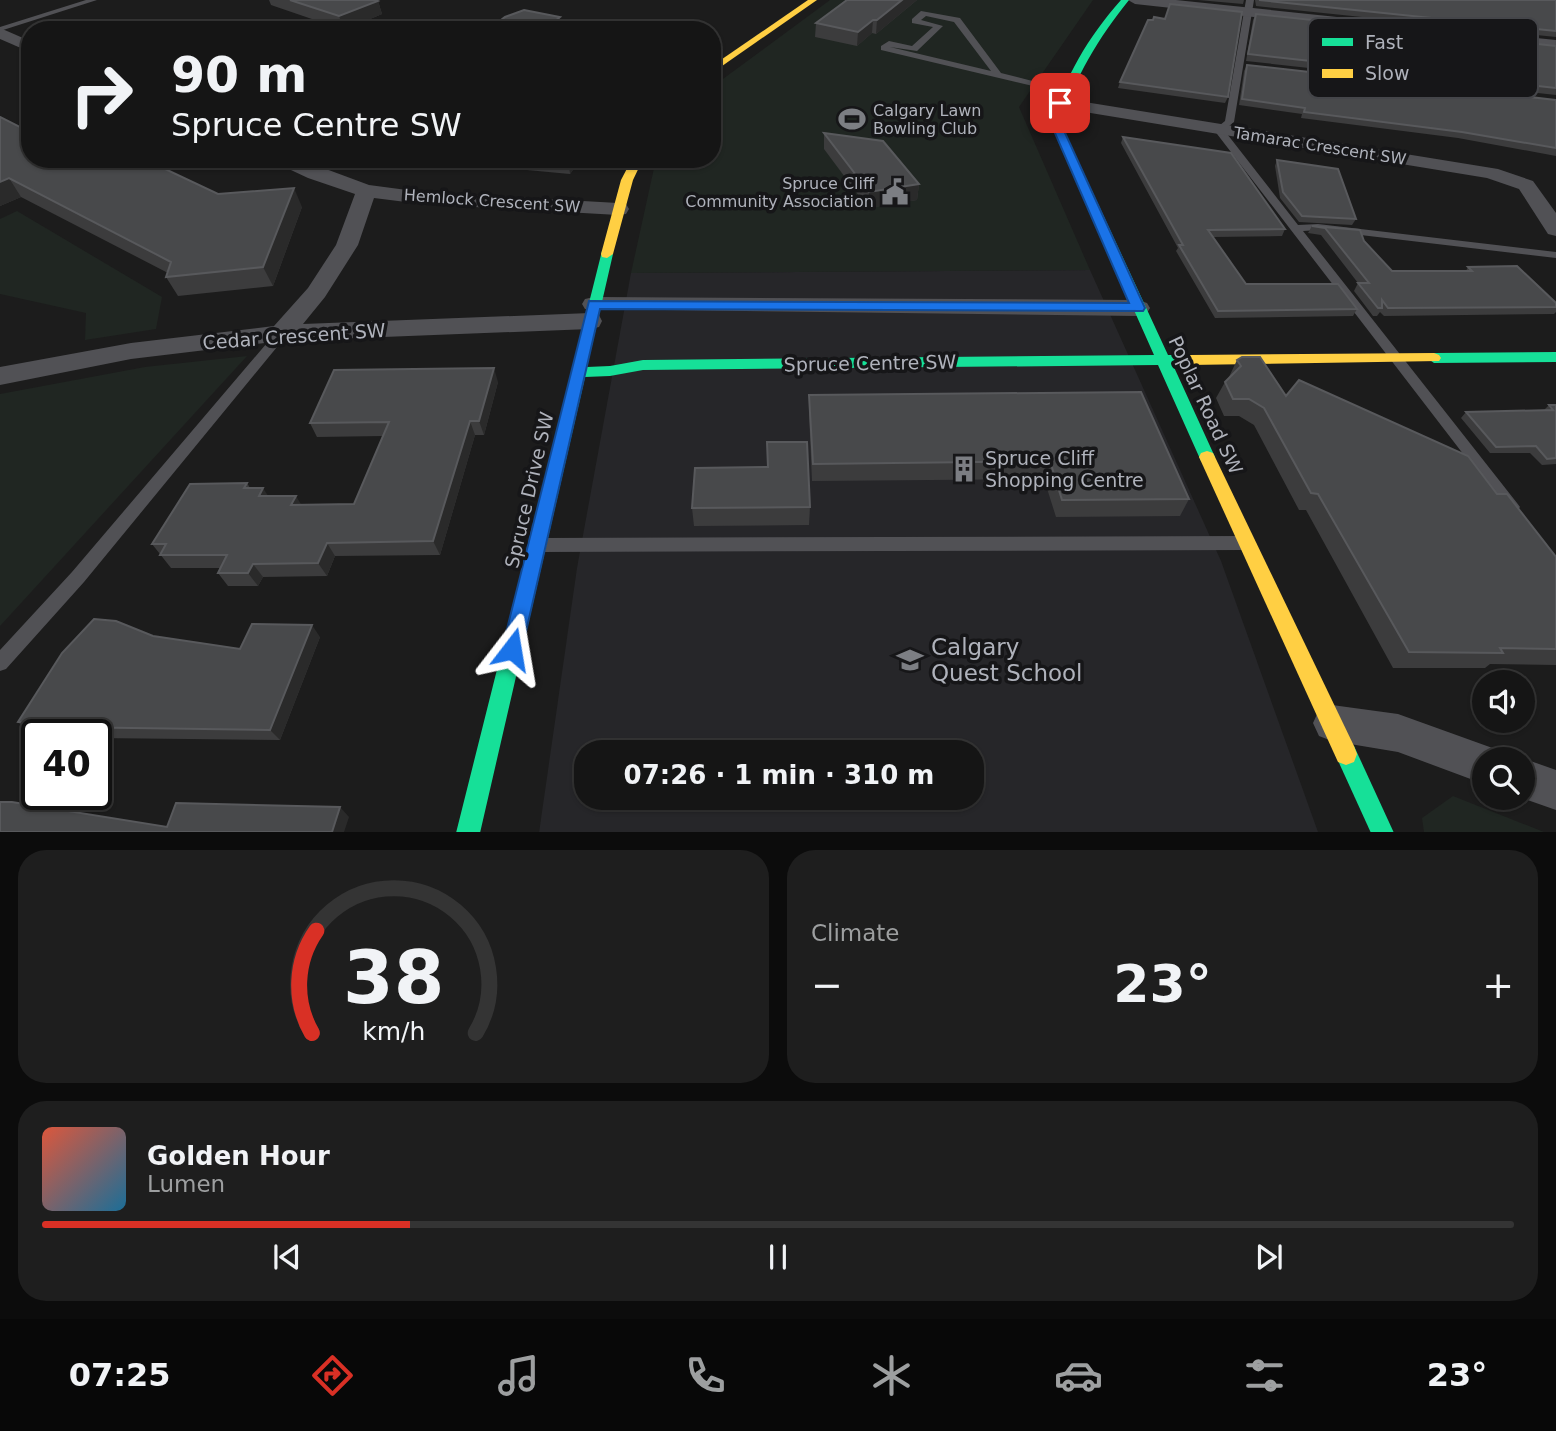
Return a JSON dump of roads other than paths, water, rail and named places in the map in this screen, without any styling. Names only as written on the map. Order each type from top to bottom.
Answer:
[{"type":"street","points":[[721,64],[813,0]]},
{"type":"street","points":[[1063,97],[1104,21],[1125,0]]},
{"type":"street","points":[[1135,0],[1248,6],[1343,18]]},
{"type":"street","points":[[0,31],[21,42]]},
{"type":"street","points":[[1538,43],[1556,45]]},
{"type":"street","name":"Tamarac Crescent SW","points":[[1063,97],[1219,130],[1491,173],[1526,185],[1556,229]]},
{"type":"street","name":"Poplar Road SW","points":[[1063,97],[1056,124],[1246,543],[1383,832]]},
{"type":"street","name":"Hemlock Crescent SW","points":[[302,168],[366,191],[422,198],[618,209]]},
{"type":"street","name":"Spruce Drive SW","points":[[468,832],[592,313],[618,209],[633,168]]},
{"type":"street","points":[[282,333],[317,292],[347,245],[366,191]]},
{"type":"street","points":[[592,313],[1138,308]]},
{"type":"street","name":"Cedar Crescent SW","points":[[0,376],[131,351],[282,333],[592,313]]},
{"type":"street","points":[[1162,360],[1556,358]]},
{"type":"street","name":"Spruce Centre SW","points":[[578,372],[610,371],[643,365],[1162,360]]},
{"type":"street","points":[[1332,723],[1398,733],[1472,760]]},
{"type":"street","points":[[1535,783],[1556,790]]},
{"type":"lane","points":[[30,21],[93,0]]},
{"type":"lane","points":[[1248,6],[1229,122],[1219,130],[1522,521]]},
{"type":"lane","points":[[998,75],[957,20],[924,13],[915,21],[939,26],[914,48],[889,43],[884,48],[998,75],[1063,97]]},
{"type":"lane","points":[[0,31],[21,24]]},
{"type":"lane","points":[[1238,65],[1252,66]]},
{"type":"lane","points":[[1296,228],[1318,227],[1556,255]]},
{"type":"lane","points":[[0,663],[78,577],[282,333]]},
{"type":"lane","points":[[537,545],[1246,543]]},
{"type":"place","name":"Calgary Lawn Bowling Club","points":[[852,119]]},
{"type":"place","name":"Spruce Cliff Community Association","points":[[895,192]]},
{"type":"place","name":"Spruce Cliff Shopping Centre","points":[[964,469]]},
{"type":"place","name":"Calgary Quest School","points":[[910,660]]}]
